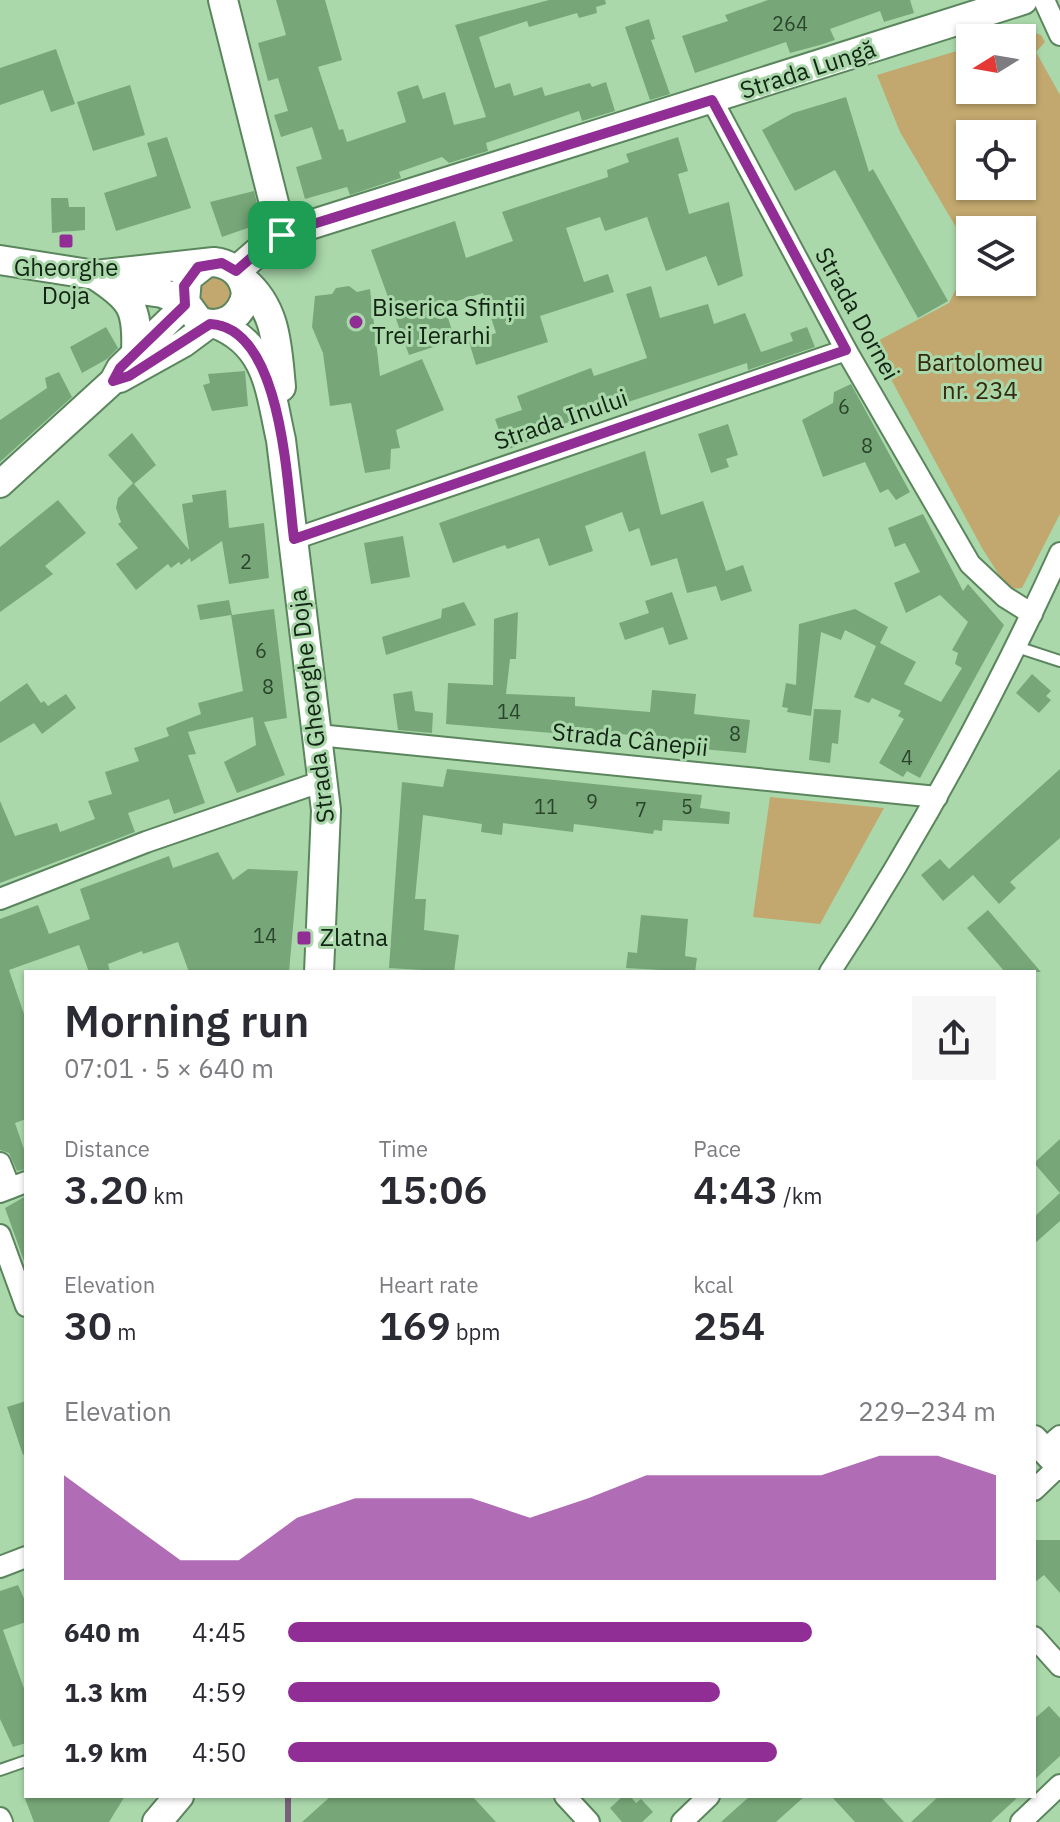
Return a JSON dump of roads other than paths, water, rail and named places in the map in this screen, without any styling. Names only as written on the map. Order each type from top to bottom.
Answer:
[{"type":"main road","points":[[223,0],[282,235]]},
{"type":"main road","name":"Strada Lungă","points":[[239,275],[282,235],[1023,0]]},
{"type":"main road","points":[[0,260],[103,281],[162,293],[185,303],[196,318],[213,324],[231,320],[241,309],[246,294],[239,275],[222,263],[103,281]]},
{"type":"main road","points":[[185,303],[187,278],[206,263]]},
{"type":"main road","name":"Strada Gheorghe Doja","points":[[239,275],[263,299],[271,314],[282,403],[281,440]]},
{"type":"main road","points":[[103,281],[133,306],[137,324],[136,352]]},
{"type":"main road","name":"Strada Gheorghe Doja","points":[[213,324],[240,335],[255,352],[268,384],[281,440],[323,781],[327,838],[319,970]]},
{"type":"main road","points":[[157,1822],[177,1798]]},
{"type":"street","points":[[1044,0],[1060,35]]},
{"type":"street","name":"Strada Dornei","points":[[712,100],[846,350],[970,564],[1005,597],[1032,614]]},
{"type":"street","points":[[0,484],[113,381],[136,352],[185,303]]},
{"type":"street","points":[[113,381],[129,376],[213,324]]},
{"type":"street","name":"Strada Inului","points":[[294,539],[846,350]]},
{"type":"street","points":[[831,970],[885,888],[937,797],[1017,647],[1060,553]]},
{"type":"street","name":"Strada Cânepii","points":[[318,735],[937,797]]},
{"type":"street","points":[[0,899],[146,842],[323,781]]},
{"type":"street","points":[[0,1163],[12,1188]]},
{"type":"street","points":[[0,1235],[24,1301]]},
{"type":"street","points":[[1036,1486],[1051,1452]]},
{"type":"street","points":[[0,1567],[24,1558]]},
{"type":"street","points":[[1036,1639],[1060,1666]]},
{"type":"street","points":[[1021,1822],[1060,1785]]},
{"type":"street","points":[[567,1798],[589,1822]]},
{"type":"street","points":[[682,1822],[707,1798]]},
{"type":"lane","points":[[1017,647],[1060,661]]},
{"type":"lane","points":[[0,1770],[24,1762]]},
{"type":"waterway","points":[[288,1798],[288,1822]]},
{"type":"place","name":"Gheorghe Doja","points":[[66,241]]},
{"type":"place","name":"Biserica Sfinții Trei Ierarhi","points":[[356,322]]},
{"type":"place","name":"Zlatna","points":[[304,938]]},
{"type":"park label","name":"Bartolomeu nr. 234","points":[[980,377]]}]
